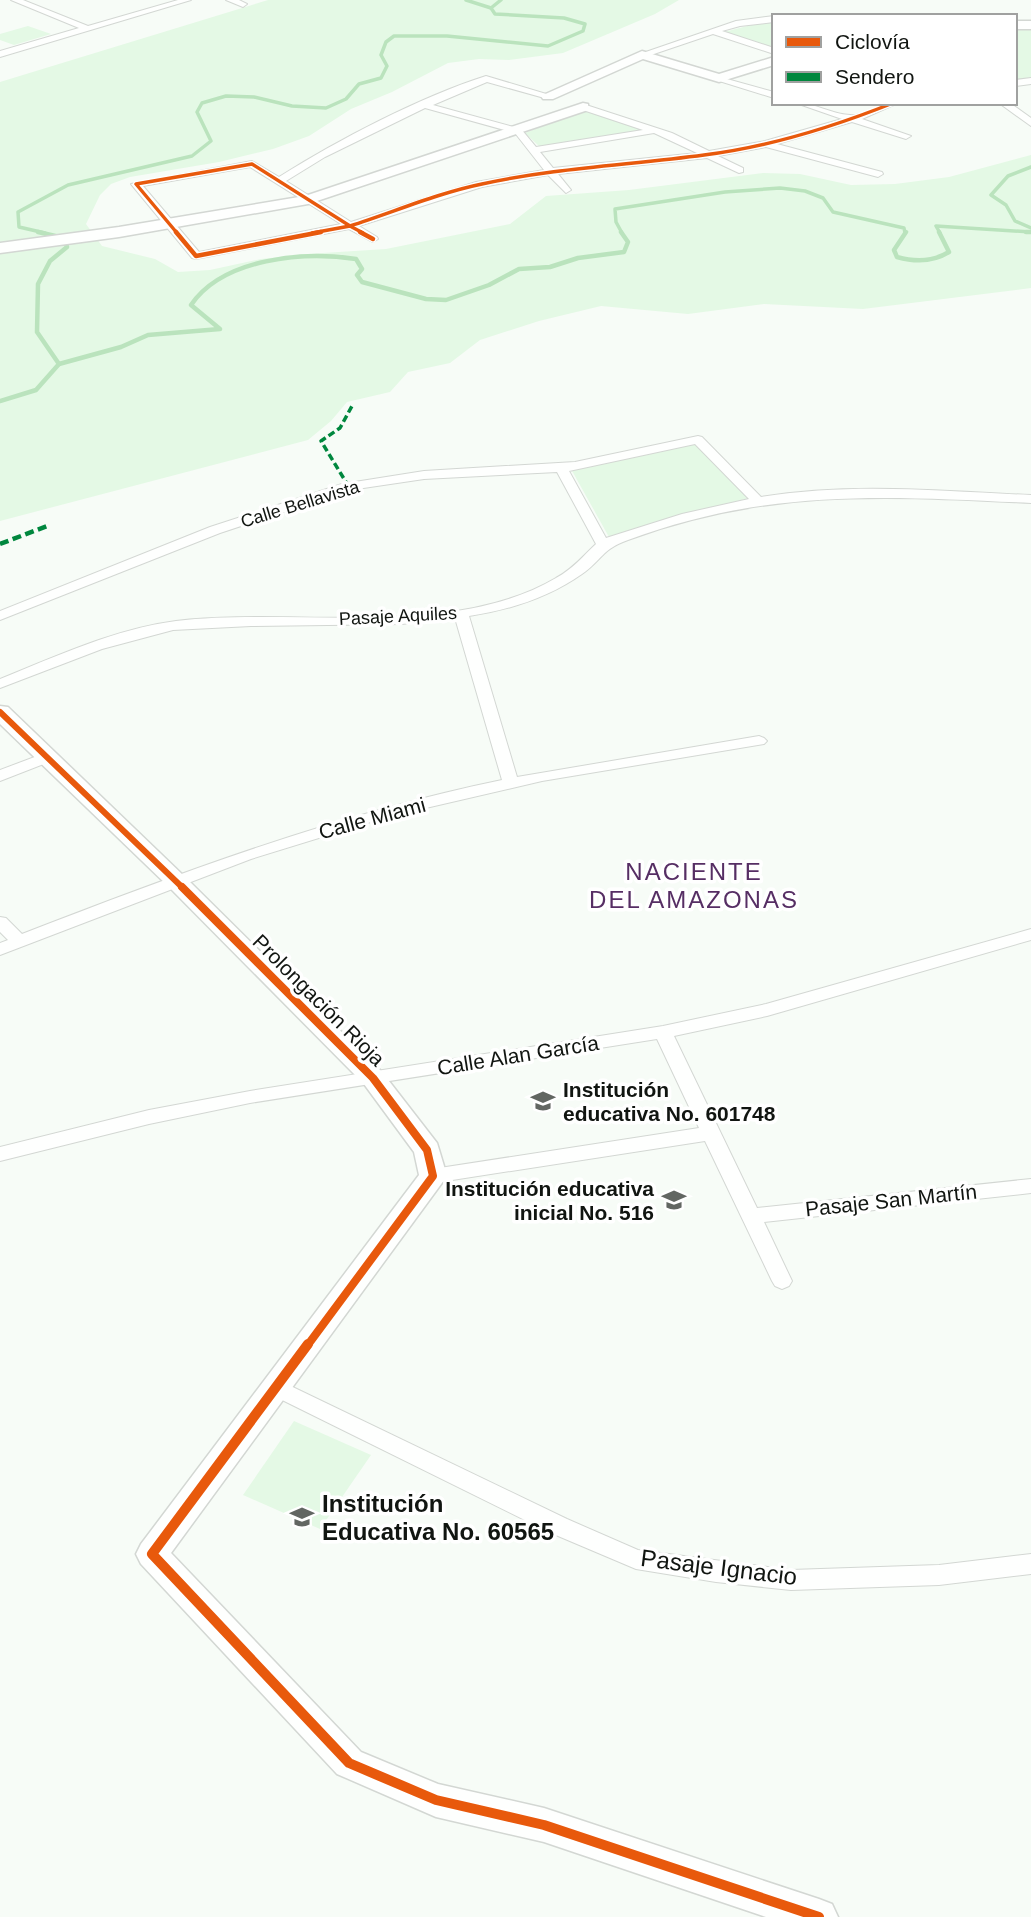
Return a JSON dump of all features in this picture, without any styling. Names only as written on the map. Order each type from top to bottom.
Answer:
[{"type":"street","points":[[15,0],[89,29]]},
{"type":"street","points":[[0,54],[187,0]]},
{"type":"street","points":[[230,0],[243,4]]},
{"type":"street","points":[[33,6],[45,3]]},
{"type":"street","points":[[548,96],[642,55],[712,31],[739,23],[772,19]]},
{"type":"street","points":[[712,31],[772,50]]},
{"type":"street","points":[[642,55],[772,94]]},
{"type":"street","points":[[719,78],[772,62]]},
{"type":"street","points":[[279,181],[321,155],[424,105],[486,79],[656,131],[739,170]]},
{"type":"street","points":[[424,105],[518,131],[554,171],[566,190]]},
{"type":"street","points":[[808,105],[906,136]]},
{"type":"street","points":[[373,239],[349,226],[252,164],[136,184],[196,256],[349,226],[480,184],[554,171],[706,155],[766,144],[853,119],[888,105]]},
{"type":"street","points":[[1007,105],[1031,123]]},
{"type":"street","points":[[0,248],[119,232],[308,200],[583,107]]},
{"type":"street","points":[[535,150],[656,131]]},
{"type":"street","points":[[766,144],[878,174]]},
{"type":"street","name":"Calle Bellavista","points":[[0,617],[230,525],[349,487],[467,473],[561,468],[698,440],[758,501]]},
{"type":"street","points":[[561,468],[603,544]]},
{"type":"street","name":"Pasaje Aquiles","points":[[0,684],[94,646],[158,629],[274,620],[414,618],[461,614],[518,603],[540,594],[587,564],[603,544],[684,519],[758,501],[849,494],[1031,499]]},
{"type":"street","points":[[461,614],[511,782]]},
{"type":"street","name":"Prolongación Rioja","points":[[0,712],[177,882],[373,1078],[427,1150],[433,1176]]},
{"type":"street","name":"Calle Miami","points":[[0,949],[177,882],[328,829],[511,782],[623,761],[759,741]]},
{"type":"street","points":[[0,776],[48,758]]},
{"type":"street","points":[[0,922],[20,942]]},
{"type":"street","name":"Calle Alan García","points":[[0,1154],[250,1097],[663,1032],[767,1010],[1031,934]]},
{"type":"street","points":[[663,1032],[782,1281]]},
{"type":"street","points":[[711,1133],[433,1176],[276,1387],[157,1559],[301,1716],[349,1763],[436,1800],[544,1825],[818,1917]]},
{"type":"street","name":"Pasaje San Martín","points":[[751,1216],[1031,1185]]},
{"type":"street","name":"Pasaje Ignacio","points":[[276,1387],[559,1526],[636,1559],[716,1572],[791,1580],[939,1575],[1031,1564]]},
{"type":"green space","points":[[268,0],[679,0],[655,14],[563,53],[509,60],[479,59],[448,63],[392,92],[351,109],[309,136],[273,149],[219,162],[130,177],[111,184],[100,195],[86,224],[102,246],[155,259],[178,272],[210,270],[261,259],[386,249],[510,224],[546,196],[629,190],[763,173],[800,174],[851,185],[895,184],[949,177],[1031,155],[1031,288],[863,309],[764,304],[688,314],[601,306],[539,321],[480,340],[450,363],[408,372],[390,392],[347,402],[331,421],[308,440],[0,521],[0,82]]},
{"type":"green space","points":[[772,20],[772,48],[720,33]]},
{"type":"green space","points":[[28,26],[51,34],[14,45],[0,40],[0,34]]},
{"type":"green space","points":[[1017,28],[1031,29],[1031,78],[1017,80]]},
{"type":"green space","points":[[588,111],[645,130],[540,147],[525,133],[578,112]]},
{"type":"green space","points":[[695,444],[749,498],[609,537],[571,469]]},
{"type":"green space","points":[[294,1421],[371,1455],[320,1529],[243,1495]]},
{"type":"waterway","points":[[466,0],[491,8]]},
{"type":"waterway","points":[[491,8],[501,0]]},
{"type":"waterway","points":[[45,233],[19,227],[18,212],[68,185],[192,156],[211,141],[197,112],[202,103],[226,96],[254,97],[292,106],[326,108],[346,99],[359,84],[381,78],[387,66],[381,55],[386,42],[394,36],[447,36],[548,46],[583,31],[585,24],[564,18],[495,14],[491,8]]},
{"type":"waterway","points":[[1031,167],[1008,176],[991,195],[1006,205],[1015,221],[1031,228]]},
{"type":"waterway","points":[[622,233],[616,222],[615,209],[725,192],[780,188],[805,191],[823,198],[833,212],[904,228],[905,233]]},
{"type":"waterway","points":[[940,233],[936,226],[1031,232],[1026,232]]},
{"type":"waterway","points":[[38,232],[64,238],[67,247],[50,261],[38,284],[37,332],[59,364]]},
{"type":"waterway","points":[[59,364],[121,347],[148,335],[220,329],[191,305],[205,289],[223,277],[266,261],[313,256],[356,259],[362,269],[357,275],[362,282],[426,299],[446,300],[489,285],[519,269],[550,267],[578,258],[624,252],[628,242],[621,232]]},
{"type":"waterway","points":[[906,232],[894,250],[897,257],[910,260],[937,258],[949,252],[939,232]]},
{"type":"waterway","points":[[0,401],[36,390],[59,364]]},
{"type":"marked path","points":[[349,487],[321,441],[340,428],[352,406]]},
{"type":"marked path","points":[[0,544],[50,525]]},
{"type":"cycle path","points":[[350,226],[480,184],[554,171],[706,155],[766,144],[853,119],[888,105]]},
{"type":"cycle path","points":[[252,164],[350,226],[196,256],[136,184],[252,164]]},
{"type":"cycle path","points":[[350,226],[373,239]]},
{"type":"cycle path","points":[[0,712],[177,882],[373,1078],[427,1150],[433,1176],[152,1554],[349,1763],[436,1800],[544,1825],[819,1917]]},
{"type":"place","name":"Institución educativa No. 601748","points":[[543,1101]]},
{"type":"place","name":"Institución educativa inicial No. 516","points":[[674,1200]]},
{"type":"place","name":"Institución Educativa No. 60565","points":[[302,1517]]},
{"type":"district","name":"NACIENTE DEL AMAZONAS","points":[[694,885]]}]
